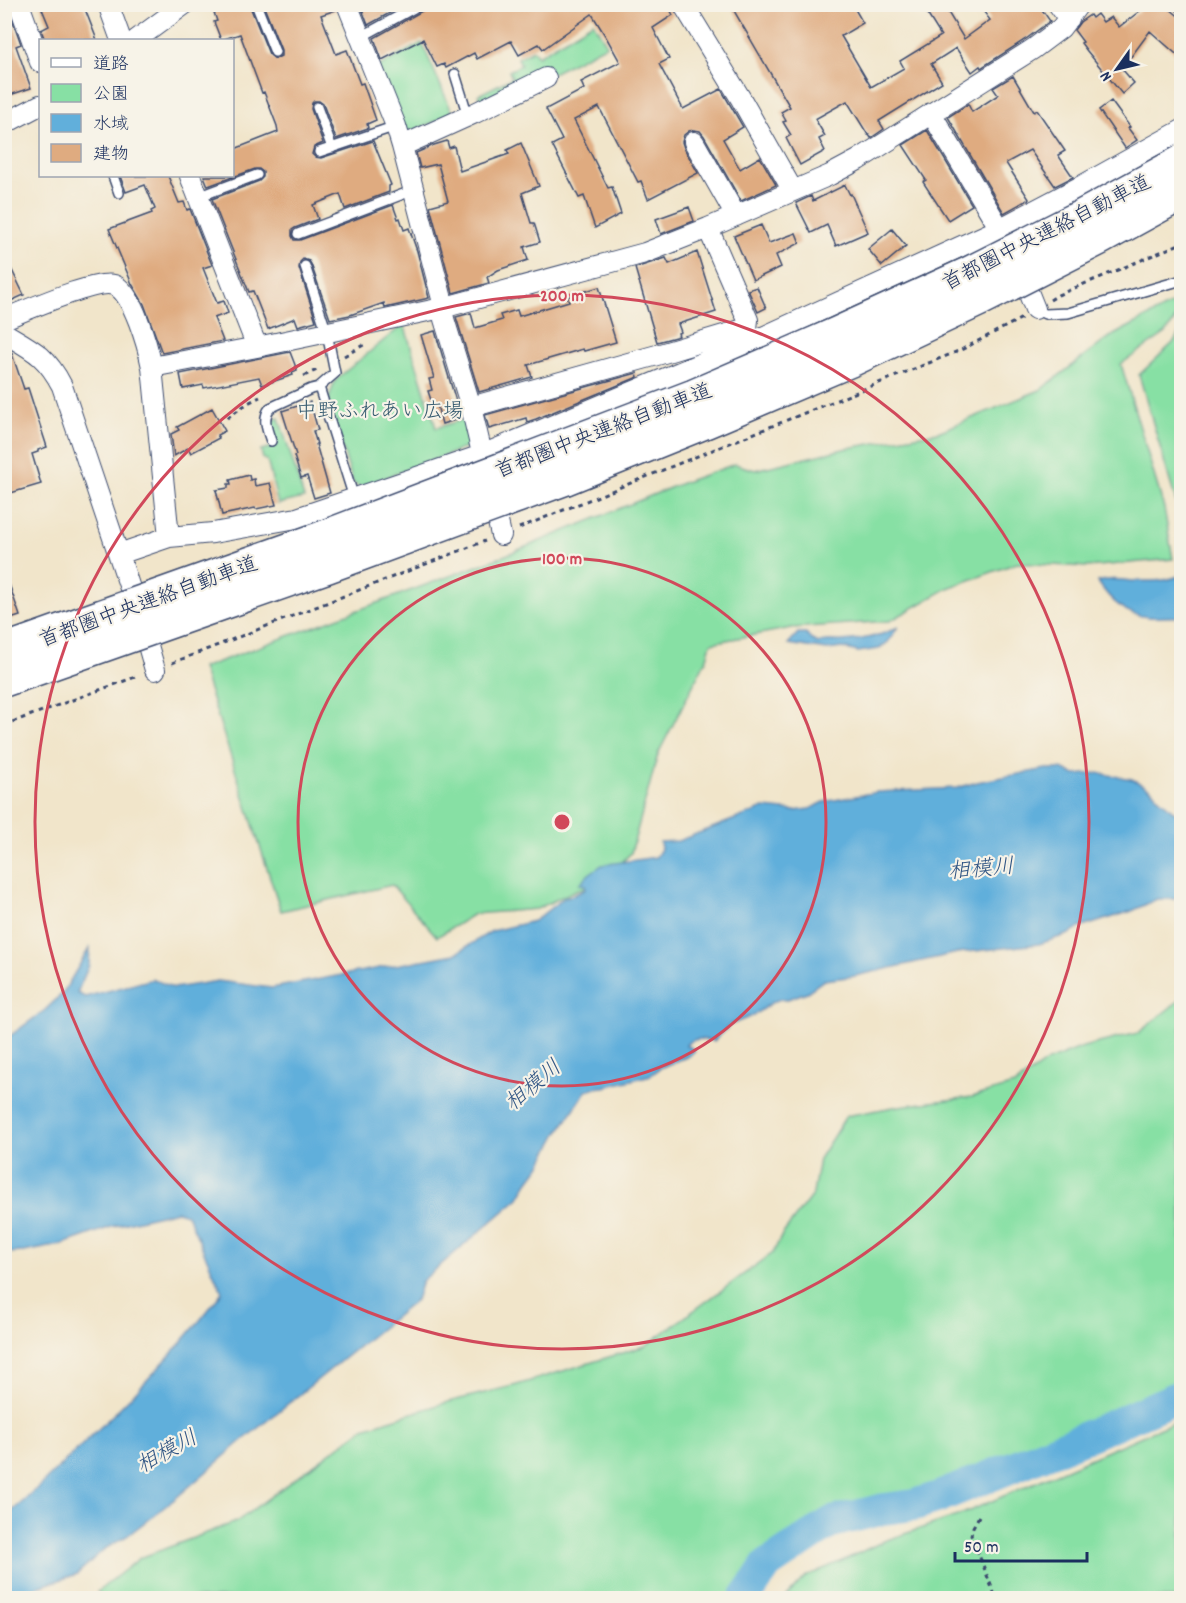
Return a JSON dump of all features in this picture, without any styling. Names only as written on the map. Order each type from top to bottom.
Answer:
[{"type":"highway","name":"首都圏中央連絡自動車道","points":[[4,651],[322,538],[694,396],[968,274],[1083,216],[1182,162]]},
{"type":"highway","name":"首都圏中央連絡自動車道","points":[[4,680],[328,566],[566,478],[707,421],[853,358],[969,304],[1100,238],[1182,193]]},
{"type":"street","points":[[19,4],[39,59]]},
{"type":"street","points":[[108,4],[133,39]]},
{"type":"street","points":[[135,39],[185,4]]},
{"type":"street","points":[[347,4],[402,146],[442,299],[444,319],[471,407],[501,535]]},
{"type":"street","points":[[683,4],[793,191]]},
{"type":"street","points":[[152,367],[442,308],[645,253],[736,216],[858,160],[1033,48],[1061,28],[1069,10]]},
{"type":"street","points":[[402,146],[546,78]]},
{"type":"street","points":[[4,124],[39,106]]},
{"type":"street","points":[[931,113],[1001,228],[1035,309]]},
{"type":"street","points":[[119,554],[169,537],[213,533],[297,519],[482,454],[754,341],[1001,228],[1182,130]]},
{"type":"street","points":[[694,142],[736,216]]},
{"type":"street","points":[[190,177],[257,347]]},
{"type":"street","points":[[471,407],[747,328],[748,320],[708,228]]},
{"type":"street","points":[[4,319],[60,297],[103,284],[115,285],[125,293],[131,302],[152,367],[169,537]]},
{"type":"street","points":[[4,333],[35,351],[55,372],[69,405],[141,621],[155,670]]},
{"type":"lane","points":[[256,4],[275,52]]},
{"type":"lane","points":[[361,37],[421,4]]},
{"type":"lane","points":[[1177,4],[1182,8]]},
{"type":"lane","points":[[455,74],[468,116]]},
{"type":"lane","points":[[317,107],[332,148]]},
{"type":"lane","points":[[319,152],[396,126]]},
{"type":"lane","points":[[198,197],[257,176]]},
{"type":"lane","points":[[113,177],[119,193]]},
{"type":"lane","points":[[298,234],[414,189]]},
{"type":"lane","points":[[271,441],[265,420],[270,408],[318,387],[336,373],[327,333],[305,266]]},
{"type":"lane","points":[[1035,309],[1045,314],[1068,313],[1182,280]]},
{"type":"lane","points":[[318,387],[354,498]]},
{"type":"path","points":[[979,1516],[971,1535],[996,1599]]},
{"type":"green space","points":[[593,22],[607,45],[547,76],[543,69],[481,101],[478,95],[512,78],[509,71],[521,65],[518,58],[533,50],[538,56]]},
{"type":"green space","points":[[422,43],[453,114],[408,133],[403,130],[377,67]]},
{"type":"green space","points":[[1181,299],[1181,311],[1166,333],[1121,364],[1164,508],[1173,559],[1087,567],[1017,563],[948,588],[890,621],[792,628],[711,643],[707,658],[658,754],[631,853],[601,883],[576,890],[537,909],[474,914],[437,937],[392,885],[281,911],[202,668],[501,557],[682,483],[735,464],[755,470],[848,448],[938,432],[1040,390],[1110,337]]},
{"type":"green space","name":"中野ふれあい広場","points":[[404,324],[436,428],[465,419],[471,440],[468,447],[360,487],[353,483],[328,401],[335,381]]},
{"type":"green space","points":[[1181,331],[1181,519],[1139,375],[1173,343]]},
{"type":"green space","points":[[279,418],[304,498],[278,504],[267,460],[263,459],[261,450],[277,446],[269,421]]},
{"type":"green space","points":[[1181,999],[1181,1389],[929,1497],[856,1515],[812,1544],[789,1563],[757,1598],[105,1598],[97,1592],[140,1558],[236,1522],[364,1428],[645,1346],[773,1253],[782,1235],[813,1194],[819,1159],[846,1116],[899,1106],[972,1097],[1014,1085],[1048,1061],[1083,1047],[1138,1033]]},
{"type":"green space","points":[[1181,1419],[1181,1598],[785,1598],[805,1577],[884,1541],[960,1515]]},
{"type":"water","points":[[1181,575],[1181,617],[1148,617],[1132,613],[1119,606],[1098,582],[1157,581]]},
{"type":"water","points":[[898,627],[888,642],[879,649],[858,652],[842,648],[827,650],[788,644],[798,633],[806,633],[818,643],[871,637]]},
{"type":"water","name":"相模川","points":[[1046,769],[1062,769],[1075,775],[1097,773],[1132,779],[1151,789],[1173,811],[1181,814],[1181,899],[1157,899],[1132,911],[1039,944],[957,953],[855,976],[824,980],[807,992],[773,1002],[752,1016],[730,1025],[714,1041],[703,1039],[692,1041],[686,1045],[695,1050],[689,1056],[662,1067],[651,1075],[586,1091],[519,1198],[422,1281],[416,1300],[242,1441],[176,1498],[127,1536],[103,1550],[77,1574],[5,1598],[5,1514],[26,1499],[128,1399],[177,1347],[222,1292],[187,1214],[177,1211],[114,1226],[60,1245],[5,1253],[5,1038],[45,1010],[63,993],[90,947],[89,965],[77,993],[85,997],[153,979],[174,988],[218,981],[272,988],[455,954],[492,931],[534,921],[565,897],[586,889],[585,885],[579,884],[602,865],[656,857],[661,849],[660,842],[678,841],[764,808],[794,811],[810,809],[824,802],[877,792],[957,788]]},
{"type":"building","points":[[4,4],[7,4],[21,44],[16,46],[31,88],[4,97]]},
{"type":"building","points":[[40,4],[83,4],[97,39],[45,39],[41,30],[49,26]]},
{"type":"building","points":[[211,4],[249,4],[269,54],[275,59],[281,56],[281,50],[263,4],[335,4],[336,10],[321,15],[336,54],[347,50],[360,84],[363,83],[376,120],[367,124],[368,128],[336,139],[323,104],[314,101],[311,109],[323,143],[314,147],[312,154],[321,158],[373,141],[391,185],[389,192],[345,209],[340,194],[313,205],[318,219],[295,228],[292,230],[292,236],[294,240],[300,240],[393,205],[404,230],[409,228],[429,298],[385,308],[384,303],[350,315],[330,319],[311,264],[303,259],[299,268],[316,321],[298,326],[295,318],[268,329],[253,291],[249,292],[212,199],[259,181],[263,177],[263,172],[259,169],[234,177],[234,149],[278,132],[240,34],[221,39],[214,22],[217,21]]},
{"type":"building","points":[[360,4],[406,4],[368,25]]},
{"type":"building","points":[[428,4],[667,4],[673,15],[653,28],[669,59],[659,64],[683,109],[721,89],[743,127],[723,139],[740,169],[760,157],[776,185],[741,201],[704,136],[700,131],[694,130],[684,135],[682,142],[698,173],[648,199],[641,181],[638,182],[599,107],[574,120],[608,188],[612,187],[621,214],[595,228],[584,196],[579,198],[552,145],[562,140],[546,109],[584,89],[581,82],[620,62],[592,14],[543,49],[539,44],[519,55],[511,41],[477,59],[474,53],[446,68],[444,64],[437,67],[423,39],[382,60],[374,38],[424,10]]},
{"type":"building","points":[[730,4],[852,4],[863,23],[841,36],[871,87],[904,68],[900,61],[941,36],[921,4],[943,4],[964,39],[990,20],[978,4],[1038,4],[1050,21],[1026,39],[972,72],[956,48],[931,64],[942,82],[879,121],[884,129],[871,138],[847,101],[815,119],[825,136],[819,139],[825,151],[800,165],[786,138],[791,135],[783,122],[786,121],[781,112],[790,107]]},
{"type":"building","points":[[1149,4],[1164,4],[1182,19],[1182,59],[1150,31],[1122,69],[1134,83],[1122,94],[1081,43],[1083,42],[1074,30],[1090,15],[1092,18],[1097,14],[1103,22],[1111,17],[1119,27]]},
{"type":"building","points":[[1013,76],[1034,112],[1037,110],[1065,151],[1058,155],[1073,177],[1055,186],[1030,150],[1006,163],[1029,199],[1004,213],[948,117],[968,104],[972,112],[998,95],[993,88]]},
{"type":"building","points":[[1111,101],[1137,140],[1125,148],[1099,110]]},
{"type":"building","points":[[927,130],[972,205],[948,220],[923,182],[926,180],[903,145]]},
{"type":"building","points":[[447,141],[449,148],[454,146],[460,171],[509,154],[507,150],[521,143],[539,186],[522,193],[531,223],[534,223],[540,242],[524,247],[528,260],[498,270],[487,277],[489,283],[453,293],[430,206],[448,201],[438,164],[420,168],[416,153]]},
{"type":"building","points":[[120,177],[168,177],[179,203],[184,202],[187,210],[190,209],[212,265],[203,268],[217,303],[224,301],[228,313],[214,318],[223,341],[162,353],[144,304],[132,284],[109,229],[152,213],[151,211],[155,209],[145,185],[126,192]]},
{"type":"building","points":[[204,177],[233,177],[208,186]]},
{"type":"building","points":[[845,185],[868,232],[836,246],[827,225],[811,233],[796,203],[811,196],[813,201]]},
{"type":"building","points":[[689,207],[694,221],[661,234],[656,219]]},
{"type":"building","points":[[761,225],[769,243],[796,233],[800,243],[776,255],[781,267],[753,280],[734,236]]},
{"type":"building","points":[[892,229],[906,246],[882,266],[868,249]]},
{"type":"building","points":[[697,252],[716,312],[678,324],[681,332],[678,333],[679,336],[657,342],[635,268],[666,258],[669,264]]},
{"type":"building","points":[[4,254],[24,295],[4,304]]},
{"type":"building","points":[[599,287],[616,342],[528,365],[532,377],[479,392],[456,317],[471,313],[475,328],[502,320],[500,315],[517,310],[519,316],[569,301],[567,297]]},
{"type":"building","points":[[757,287],[766,308],[758,312],[748,290]]},
{"type":"building","points":[[435,331],[461,418],[442,424],[437,405],[433,406],[428,391],[432,390],[429,379],[434,378],[421,335]]},
{"type":"building","points":[[4,347],[11,351],[24,389],[28,388],[47,447],[32,454],[41,484],[4,495]]},
{"type":"building","points":[[290,352],[297,370],[292,372],[293,375],[262,385],[259,377],[204,388],[203,385],[183,389],[180,374]]},
{"type":"building","points":[[637,373],[638,377],[536,419],[527,422],[526,418],[489,429],[485,415]]},
{"type":"building","points":[[310,402],[318,430],[313,431],[330,493],[314,498],[307,476],[301,478],[282,411]]},
{"type":"building","points":[[212,408],[225,431],[217,435],[219,438],[191,453],[188,448],[174,456],[171,434],[179,430],[177,427]]},
{"type":"building","points":[[249,475],[250,480],[254,479],[255,486],[270,483],[276,505],[222,515],[216,490],[228,488],[228,484],[231,484],[230,480]]},
{"type":"building","points":[[4,578],[7,578],[20,616],[4,621]]},
{"type":"waterway","points":[[745,1598],[767,1565],[832,1522],[884,1509],[914,1505],[939,1497],[1182,1395]]}]
